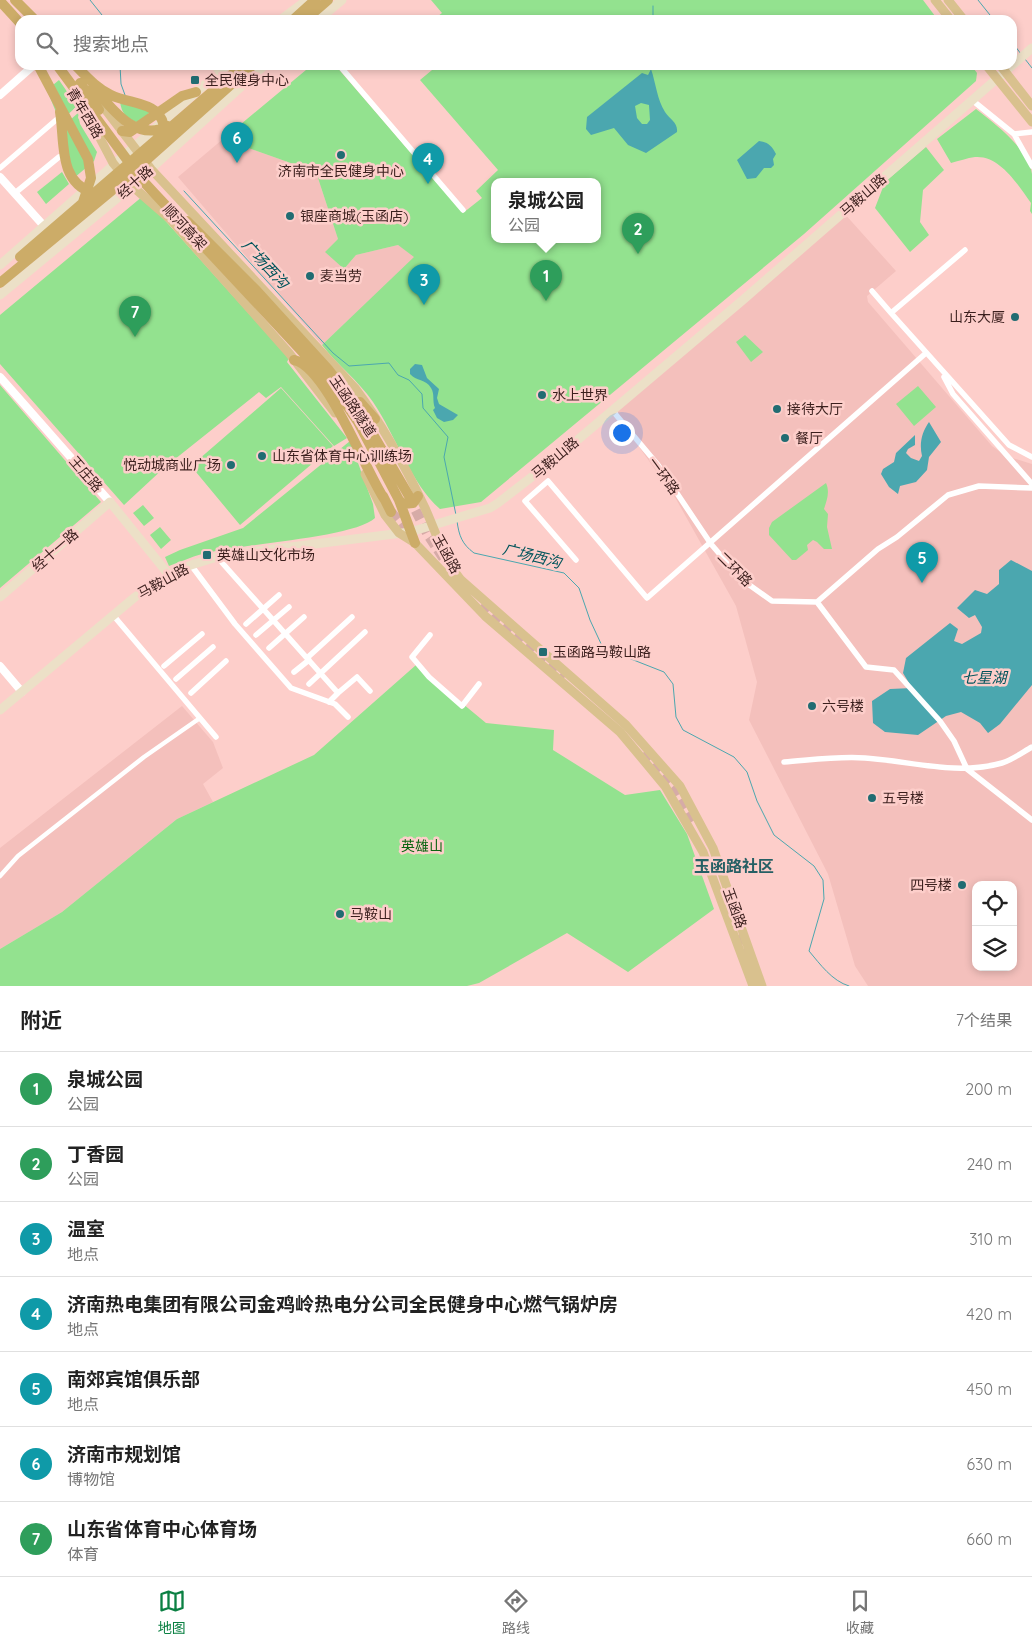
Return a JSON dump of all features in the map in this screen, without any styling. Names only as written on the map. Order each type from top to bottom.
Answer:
[{"type":"highway","points":[[298,15],[315,0]]},
{"type":"highway","points":[[311,15],[327,1]]},
{"type":"highway","points":[[7,2],[21,15]]},
{"type":"highway","points":[[7,2],[26,15]]},
{"type":"highway","points":[[7,2],[15,15]]},
{"type":"highway","points":[[7,2],[15,19]]},
{"type":"highway","points":[[41,70],[84,150],[91,169],[89,189],[78,209]]},
{"type":"highway","name":"顺河高架","points":[[60,70],[142,180],[327,374]]},
{"type":"highway","name":"顺河高架","points":[[69,70],[90,95],[128,152],[176,210],[239,272],[327,374]]},
{"type":"highway","points":[[79,70],[111,108],[130,124],[147,130],[156,130],[164,128],[180,119]]},
{"type":"highway","points":[[80,70],[99,88],[112,95],[145,104],[157,113],[164,126],[164,136],[150,164]]},
{"type":"highway","name":"经十路","points":[[0,274],[78,209],[237,70]]},
{"type":"highway","name":"经十路","points":[[0,283],[115,188],[150,164],[249,70]]},
{"type":"highway","points":[[122,131],[130,132],[182,96],[196,92]]},
{"type":"highway","points":[[55,96],[60,113],[70,178],[82,190],[94,194],[108,192],[115,188]]},
{"type":"highway","points":[[294,360],[301,361],[318,380],[354,439],[385,500]]},
{"type":"highway","points":[[401,482],[379,433],[376,420],[336,373],[327,374],[409,497],[410,532],[415,543]]},
{"type":"highway","name":"玉函路隧道","points":[[327,374],[357,407],[409,497]]},
{"type":"highway","name":"玉函路隧道","points":[[327,374],[391,512]]},
{"type":"main road","points":[[287,15],[307,0]]},
{"type":"main road","points":[[324,15],[342,0]]},
{"type":"main road","points":[[935,0],[946,15]]},
{"type":"main road","points":[[948,0],[960,15]]},
{"type":"main road","name":"马鞍山路","points":[[1017,61],[1031,49]]},
{"type":"main road","name":"青年西路","points":[[59,70],[82,105],[114,163]]},
{"type":"main road","name":"青年西路","points":[[74,70],[133,148]]},
{"type":"main road","name":"经十路","points":[[0,265],[221,70]]},
{"type":"main road","points":[[216,108],[197,120],[188,117],[184,112],[184,108],[225,70]]},
{"type":"main road","name":"经十路","points":[[0,295],[132,186],[150,164],[260,70]]},
{"type":"main road","points":[[990,70],[1032,122]]},
{"type":"main road","name":"马鞍山路","points":[[0,710],[113,615],[169,575],[191,565],[217,557],[361,540],[399,532],[410,532],[468,513],[490,508],[517,489],[612,410],[972,100],[996,78],[1002,70]]},
{"type":"main road","points":[[1005,70],[1032,106]]},
{"type":"main road","name":"玉函路","points":[[133,148],[150,164],[206,231],[284,311],[355,388],[372,410],[409,497],[431,526],[453,570],[461,580],[626,725],[680,786],[713,848],[762,986]]},
{"type":"main road","name":"玉函路","points":[[114,163],[132,186],[170,219],[294,360],[340,421],[385,515],[399,532],[415,543],[485,616],[620,732],[665,786],[703,852],[753,986]]},
{"type":"main road","points":[[54,216],[68,213],[77,217],[78,224],[71,236]]},
{"type":"main road","points":[[267,329],[284,311]]},
{"type":"main road","name":"王庄路","points":[[110,502],[169,575]]},
{"type":"main road","name":"经十一路","points":[[0,597],[110,502]]},
{"type":"street","points":[[0,95],[28,70]]},
{"type":"street","points":[[343,70],[463,210]]},
{"type":"street","points":[[972,100],[1014,134],[1032,166]]},
{"type":"street","points":[[0,168],[56,120]]},
{"type":"street","points":[[1014,134],[1032,132]]},
{"type":"street","points":[[15,193],[59,157]]},
{"type":"street","points":[[0,177],[44,226]]},
{"type":"street","points":[[892,313],[965,250]]},
{"type":"street","points":[[872,291],[1009,445],[1032,457]]},
{"type":"street","points":[[576,560],[525,500],[548,481],[647,598],[926,353]]},
{"type":"street","points":[[938,367],[953,394],[1032,484]]},
{"type":"street","name":"王庄路","points":[[0,376],[110,502]]},
{"type":"street","name":"一环路","points":[[612,410],[658,465],[711,543]]},
{"type":"street","points":[[1032,488],[979,486],[948,496],[897,537],[878,549],[817,602],[866,667],[894,670],[912,688],[949,734],[967,769],[1032,820]]},
{"type":"street","name":"二环路","points":[[711,543],[741,579],[772,601],[817,602]]},
{"type":"street","points":[[217,557],[338,693]]},
{"type":"street","points":[[191,565],[235,624],[291,688],[335,704],[348,717]]},
{"type":"street","points":[[246,624],[279,595]]},
{"type":"street","points":[[256,635],[289,607]]},
{"type":"street","points":[[113,615],[216,737]]},
{"type":"street","points":[[269,648],[304,616]]},
{"type":"street","points":[[294,672],[352,617]]},
{"type":"street","points":[[309,684],[365,632]]},
{"type":"street","points":[[164,666],[202,634]]},
{"type":"street","points":[[430,634],[412,657],[429,677],[462,706],[479,684]]},
{"type":"street","points":[[176,679],[213,647]]},
{"type":"street","points":[[191,693],[226,661]]},
{"type":"street","points":[[0,666],[20,694]]},
{"type":"street","points":[[0,673],[20,694]]},
{"type":"street","points":[[329,702],[357,677],[370,691]]},
{"type":"street","points":[[0,876],[18,856],[144,757],[200,718]]},
{"type":"street","points":[[784,762],[834,757],[864,758],[934,768],[967,769],[1003,763],[1032,746]]},
{"type":"shaded area","points":[[223,139],[316,172],[338,239],[344,269],[356,255],[398,245],[415,257],[322,345],[178,177]]},
{"type":"shaded area","points":[[843,212],[896,271],[867,296],[868,302],[992,446],[1006,456],[1032,464],[1032,986],[868,986],[855,966],[828,874],[749,720],[757,682],[736,606],[676,499],[615,413]]},
{"type":"shaded area","points":[[182,706],[213,742],[223,768],[203,784],[213,802],[177,819],[62,912],[0,949],[0,848]]},
{"type":"green space","points":[[431,0],[923,0],[934,15],[439,15],[442,13]]},
{"type":"green space","points":[[306,70],[339,70],[463,213],[482,198],[476,191],[498,170],[420,80],[432,70],[975,70],[977,73],[976,81],[804,234],[481,502],[440,509],[420,486],[373,402],[322,345],[414,257],[398,245],[356,255],[344,269],[325,252],[338,239],[316,172],[223,139]]},
{"type":"green space","points":[[59,80],[77,106],[60,122],[47,90]]},
{"type":"green space","points":[[120,100],[151,110],[141,124],[126,116]]},
{"type":"green space","points":[[976,109],[1010,137],[1025,155],[1032,174],[1032,214],[1030,211],[1031,203],[1008,172],[984,158],[975,157],[951,163],[937,139]]},
{"type":"green space","points":[[78,113],[80,124],[97,152],[94,161],[74,178],[62,127]]},
{"type":"green space","points":[[926,147],[944,170],[923,190],[920,222],[929,235],[910,252],[875,208],[885,182]]},
{"type":"green space","points":[[62,172],[69,184],[46,204],[37,192]]},
{"type":"green space","points":[[143,196],[289,358],[287,362],[347,438],[334,446],[281,387],[266,398],[259,392],[165,467],[124,505],[0,364],[0,315]]},
{"type":"green space","points":[[745,335],[763,352],[751,362],[736,342]]},
{"type":"green space","points":[[0,385],[101,502],[0,588]]},
{"type":"green space","points":[[918,386],[936,407],[914,426],[896,404]]},
{"type":"green space","name":"山东省体育中心训练场","points":[[281,388],[333,446],[240,525],[191,466]]},
{"type":"green space","points":[[350,441],[373,504],[375,518],[363,525],[344,531],[219,550],[198,555],[169,566],[165,557],[243,528]]},
{"type":"green space","points":[[826,483],[828,493],[824,509],[828,514],[827,527],[832,549],[824,549],[813,540],[807,545],[808,550],[796,560],[792,560],[769,535],[769,528],[772,522]]},
{"type":"green space","points":[[143,505],[154,518],[144,526],[133,513]]},
{"type":"green space","points":[[160,527],[171,540],[161,549],[150,535]]},
{"type":"green space","name":"英雄山","points":[[416,665],[486,723],[554,730],[553,750],[625,795],[660,790],[687,834],[714,909],[628,972],[567,933],[479,983],[467,986],[0,986],[0,949],[62,912],[177,819],[314,755]]},
{"type":"water","points":[[651,70],[660,102],[665,112],[675,123],[677,132],[646,153],[628,145],[614,128],[591,135],[586,129],[587,117],[642,73],[648,75]],"holes":[[[641,103],[649,105],[650,120],[647,124],[642,124],[637,118],[635,106]]]},
{"type":"water","points":[[759,141],[767,143],[776,154],[773,159],[774,165],[771,168],[764,168],[756,178],[747,179],[737,160]]},
{"type":"water","points":[[415,364],[422,365],[427,378],[439,389],[437,398],[439,404],[458,415],[453,420],[444,422],[437,418],[433,410],[435,408],[431,388],[410,374],[410,369]]},
{"type":"water","points":[[929,422],[941,442],[929,457],[927,470],[916,482],[900,486],[898,494],[889,487],[881,474],[883,469],[894,462],[896,453],[915,435],[915,445],[908,449],[906,453],[911,458],[919,461],[922,456],[922,438]]},
{"type":"water","name":"七星湖","points":[[1011,560],[1032,571],[1032,685],[1000,724],[988,733],[980,723],[961,712],[946,716],[918,735],[885,732],[873,723],[872,701],[890,689],[912,688],[903,673],[906,658],[950,623],[958,629],[954,641],[962,644],[981,633],[982,627],[975,615],[969,618],[957,608],[975,590],[987,594],[999,584],[999,570]]},
{"type":"waterway","name":"广场西沟","points":[[90,0],[102,15]]},
{"type":"waterway","points":[[978,0],[990,15]]},
{"type":"waterway","points":[[653,6],[653,15]]},
{"type":"waterway","points":[[1017,49],[1021,54]]},
{"type":"waterway","points":[[1025,59],[1032,68]]},
{"type":"waterway","name":"广场西沟","points":[[120,70],[121,84],[125,95]]},
{"type":"waterway","name":"广场西沟","points":[[184,191],[333,353],[349,366],[389,363],[398,375],[409,380],[422,394],[423,408],[448,437],[444,457],[456,515]]},
{"type":"waterway","name":"广场西沟","points":[[457,521],[462,539],[474,553],[564,573],[579,588],[590,620],[603,648],[664,672],[673,684],[676,717],[683,730],[734,757],[747,772],[757,801],[774,835],[814,866],[823,880],[824,899],[809,951],[832,976],[849,986]]},
{"type":"tunnel","points":[[409,497],[428,535],[446,562]]},
{"type":"tunnel","points":[[391,512],[413,538]]},
{"type":"tunnel","points":[[483,603],[499,621],[565,677]]},
{"type":"tunnel","points":[[644,752],[675,789],[694,821]]},
{"type":"tunnel","points":[[723,893],[746,957]]},
{"type":"place","name":"全民健身中心","points":[[195,80]]},
{"type":"place","name":"济南市全民健身中心","points":[[341,155]]},
{"type":"place","name":"济南市规划馆","points":[[237,163]]},
{"type":"place","name":"济南热电集团有限公司金鸡岭热电分公司全民健身中心燃气锅炉房","points":[[428,184]]},
{"type":"place","name":"银座商城(玉函店)","points":[[290,216]]},
{"type":"place","name":"丁香园","points":[[638,254]]},
{"type":"place","name":"麦当劳","points":[[310,276]]},
{"type":"place","name":"泉城公园","points":[[546,301]]},
{"type":"place","name":"温室","points":[[424,305]]},
{"type":"place","name":"山东大厦","points":[[1015,317]]},
{"type":"place","name":"山东省体育中心体育场","points":[[135,337]]},
{"type":"place","name":"水上世界","points":[[542,395]]},
{"type":"place","name":"接待大厅","points":[[777,409]]},
{"type":"place","name":"餐厅","points":[[785,438]]},
{"type":"place","name":"山东省体育中心训练场","points":[[262,456]]},
{"type":"place","name":"悦动城商业广场","points":[[231,465]]},
{"type":"place","name":"英雄山文化市场","points":[[207,555]]},
{"type":"place","name":"南郊宾馆俱乐部","points":[[922,583]]},
{"type":"place","name":"玉函路马鞍山路","points":[[543,652]]},
{"type":"place","name":"六号楼","points":[[812,706]]},
{"type":"place","name":"五号楼","points":[[872,798]]},
{"type":"place","name":"四号楼","points":[[962,885]]},
{"type":"place","name":"马鞍山","points":[[340,914]]},
{"type":"district","name":"玉函路社区","points":[[734,866]]}]
